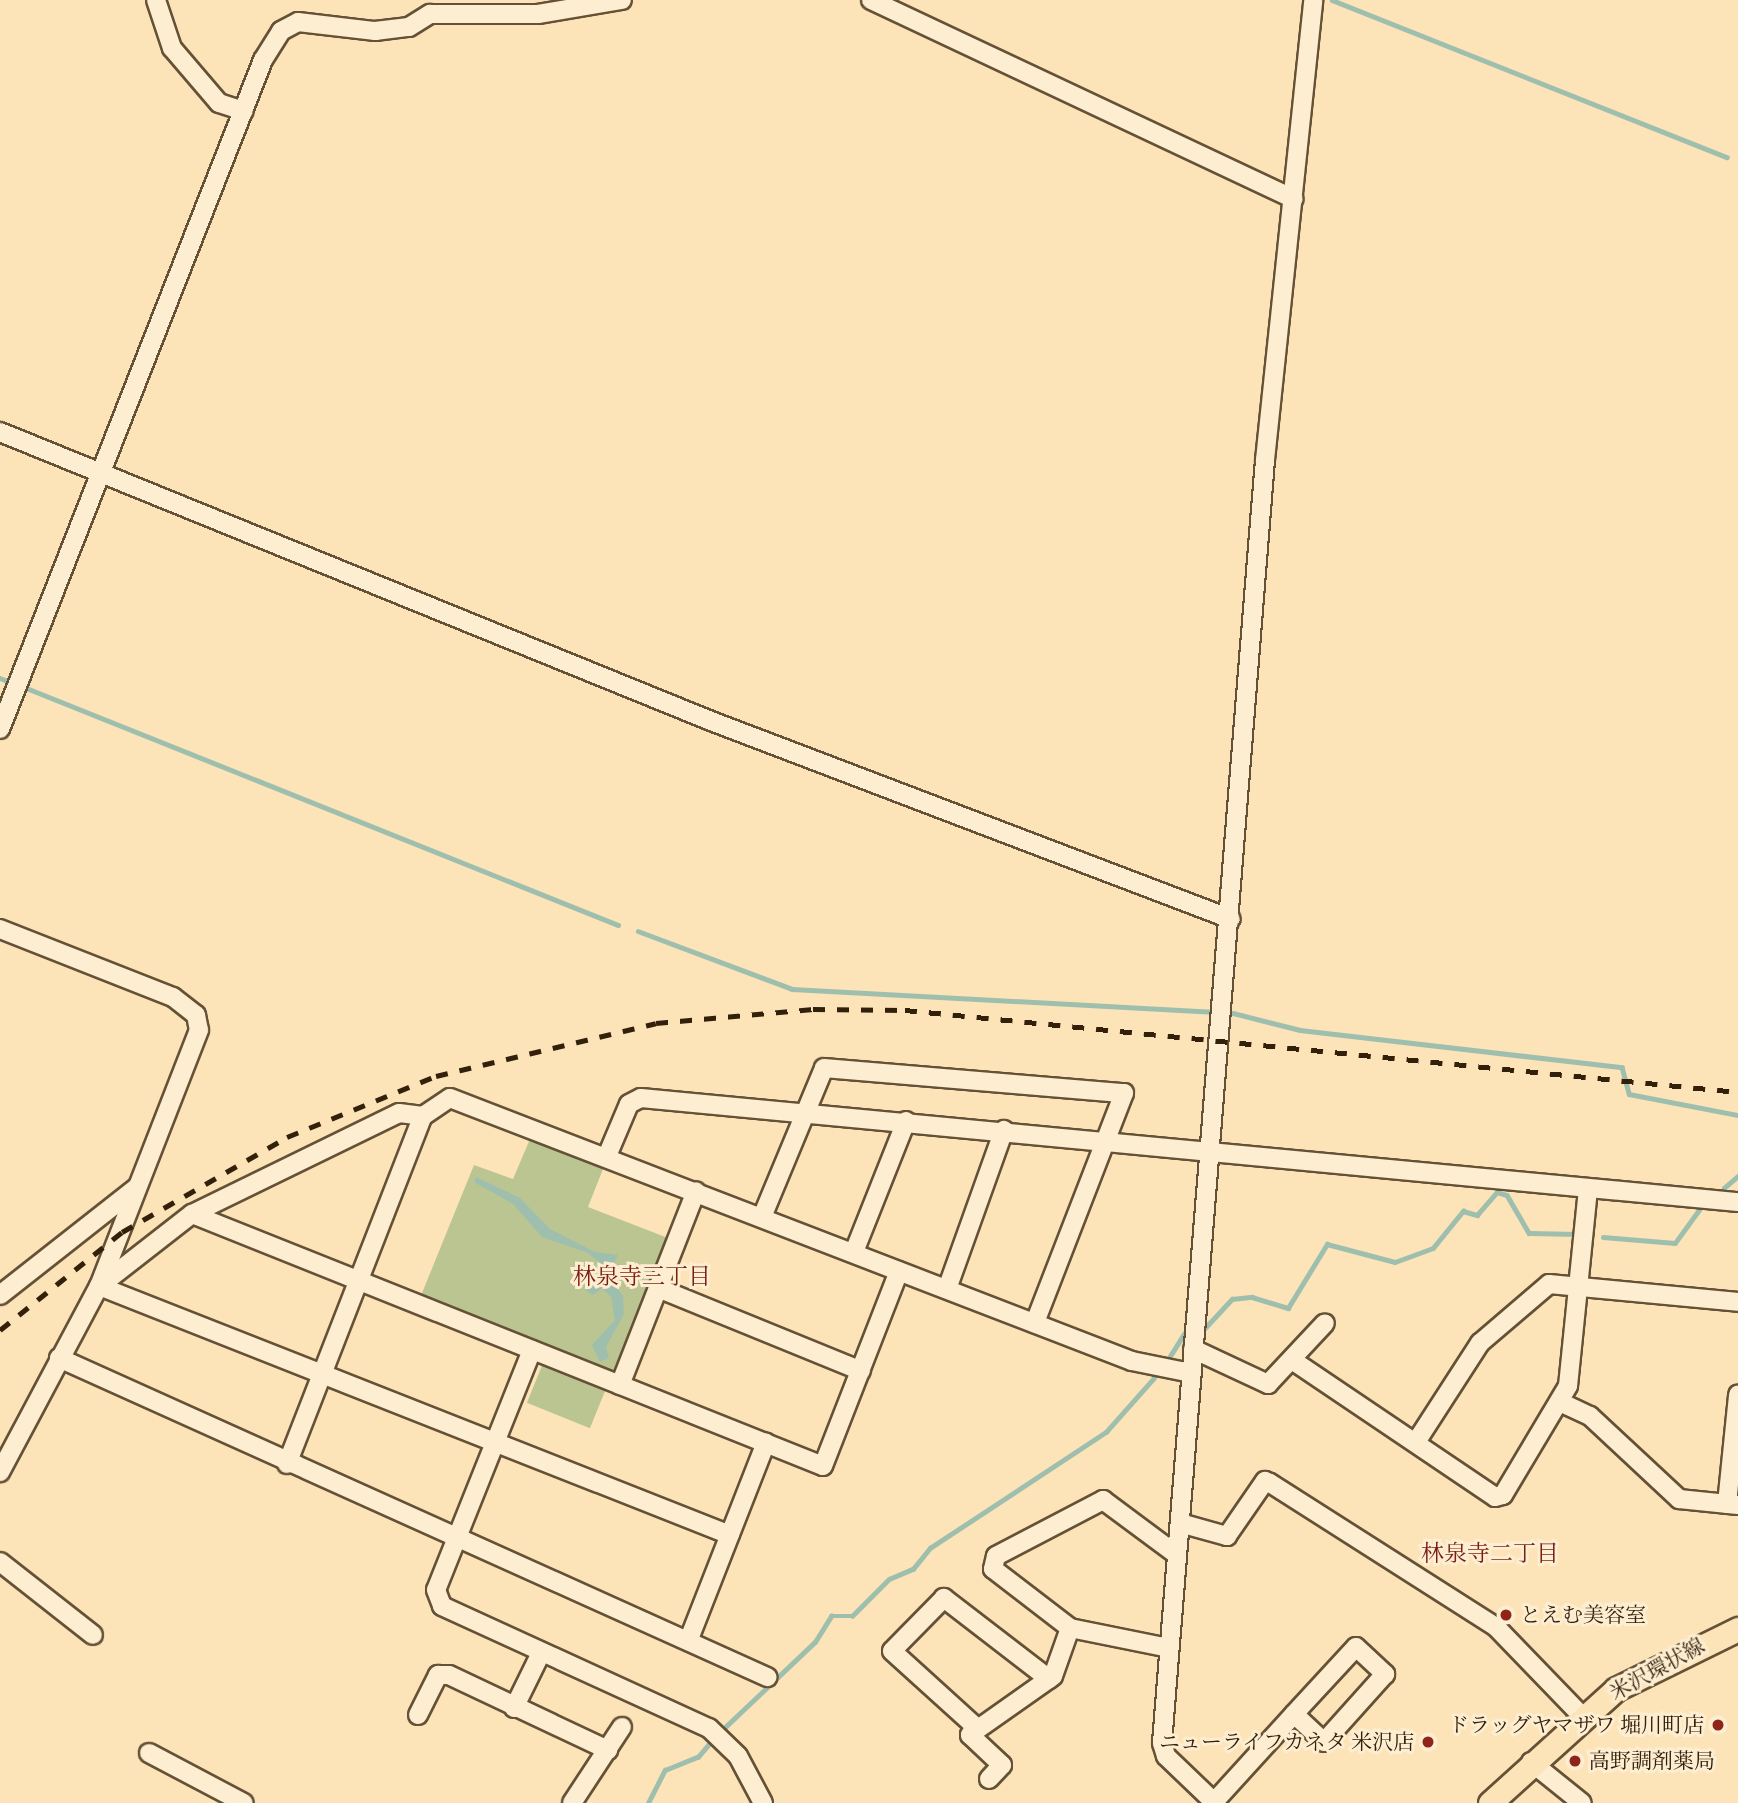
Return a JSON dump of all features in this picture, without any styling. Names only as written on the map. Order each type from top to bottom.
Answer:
[{"type":"main road","name":"米沢環状線","points":[[1490,1803],[1581,1715],[1642,1673],[1738,1629]]},
{"type":"street","points":[[156,0],[172,48],[219,103],[244,111]]},
{"type":"street","points":[[0,729],[103,473],[263,60],[281,31],[298,22],[375,31],[409,27],[430,14],[538,14],[621,0]]},
{"type":"street","points":[[871,0],[1294,199]]},
{"type":"street","points":[[1294,1714],[1324,1742],[1385,1674],[1356,1647],[1294,1714],[1214,1802],[1166,1756],[1162,1742],[1231,919],[1265,460],[1313,0]]},
{"type":"street","points":[[0,432],[711,721],[1231,919]]},
{"type":"street","points":[[0,929],[173,997],[196,1015],[194,1049],[99,1286],[59,1358],[32,1421],[0,1472]]},
{"type":"street","points":[[762,1217],[824,1068],[1124,1093],[1035,1323]]},
{"type":"street","points":[[286,1464],[424,1116],[450,1098],[468,1100],[1132,1361],[1191,1373]]},
{"type":"street","points":[[607,1156],[629,1104],[642,1098],[1004,1130],[1588,1190],[1738,1202]]},
{"type":"street","points":[[99,1286],[192,1214],[399,1113],[424,1116]]},
{"type":"street","points":[[854,1252],[906,1121]]},
{"type":"street","points":[[947,1289],[1004,1130]]},
{"type":"street","points":[[0,1295],[137,1186]]},
{"type":"street","points":[[1292,1360],[1495,1497],[1503,1495],[1562,1403],[1580,1287],[1588,1190]]},
{"type":"street","points":[[620,1385],[696,1191]]},
{"type":"street","points":[[192,1214],[823,1466],[899,1271]]},
{"type":"street","points":[[1416,1442],[1480,1343],[1532,1292],[1549,1284],[1738,1302]]},
{"type":"street","points":[[99,1286],[730,1535]]},
{"type":"street","points":[[658,1288],[861,1371]]},
{"type":"street","points":[[1193,1349],[1210,1352],[1265,1384],[1292,1360],[1325,1323]]},
{"type":"street","points":[[532,1350],[436,1590],[442,1606],[709,1728],[738,1756],[763,1803]]},
{"type":"street","points":[[59,1358],[286,1464],[689,1639],[767,1677]]},
{"type":"street","points":[[1562,1403],[1590,1416],[1679,1499],[1733,1504],[1738,1395]]},
{"type":"street","points":[[689,1639],[766,1443]]},
{"type":"street","points":[[1180,1522],[1227,1536],[1265,1481],[1270,1483],[1496,1627],[1581,1715]]},
{"type":"street","points":[[1169,1648],[1070,1628],[993,1569],[996,1556],[1103,1500],[1177,1555]]},
{"type":"street","points":[[0,1562],[93,1635]]},
{"type":"street","points":[[976,1727],[892,1651],[944,1598],[1049,1679]]},
{"type":"street","points":[[989,1779],[1002,1765],[970,1735],[976,1727],[1049,1679],[1070,1628]]},
{"type":"street","points":[[514,1709],[541,1653]]},
{"type":"street","points":[[418,1715],[438,1675],[608,1750]]},
{"type":"street","points":[[572,1803],[622,1727]]},
{"type":"street","points":[[149,1753],[244,1803]]},
{"type":"street","points":[[1531,1762],[1582,1803]]},
{"type":"green space","points":[[530,1139],[603,1169],[588,1207],[668,1238],[613,1375],[420,1298],[474,1165],[513,1179]]},
{"type":"green space","points":[[543,1363],[606,1388],[590,1428],[527,1403]]},
{"type":"shaded area","points":[[476,1177],[520,1198],[550,1229],[595,1252],[618,1255],[608,1276],[623,1296],[624,1314],[606,1347],[609,1358],[600,1362],[592,1345],[615,1320],[611,1297],[602,1288],[593,1295],[586,1291],[602,1265],[588,1253],[542,1237],[513,1204],[474,1182]]},
{"type":"waterway","points":[[1332,0],[1727,157]]},
{"type":"waterway","points":[[0,678],[5,680]]},
{"type":"waterway","points":[[24,687],[618,925]]},
{"type":"waterway","points":[[638,931],[792,989],[1211,1012]]},
{"type":"waterway","points":[[1233,1013],[1300,1030],[1622,1067],[1629,1094],[1738,1115]]},
{"type":"waterway","points":[[1724,1188],[1738,1176]]},
{"type":"waterway","points":[[1204,1329],[1232,1299],[1252,1297],[1288,1308],[1327,1244],[1395,1262],[1433,1248],[1463,1211],[1477,1215],[1497,1192],[1507,1195],[1529,1233],[1578,1234]]},
{"type":"waterway","points":[[1603,1237],[1675,1243],[1699,1210]]},
{"type":"waterway","points":[[1167,1361],[1184,1334]]},
{"type":"waterway","points":[[720,1732],[815,1642],[831,1616],[852,1616],[889,1579],[913,1569],[930,1548],[1106,1432],[1154,1378]]},
{"type":"waterway","points":[[648,1803],[665,1770],[698,1757],[714,1738]]},
{"type":"railway","points":[[0,1330],[122,1232],[287,1137],[436,1076],[656,1023],[813,1009],[905,1010],[1738,1092]]},
{"type":"place","name":"とえむ美容室","points":[[1506,1615]]},
{"type":"place","name":"ドラッグヤマザワ 堀川町店","points":[[1718,1725]]},
{"type":"place","name":"ニューライフカネタ 米沢店","points":[[1428,1742]]},
{"type":"place","name":"高野調剤薬局","points":[[1575,1761]]},
{"type":"district","name":"林泉寺三丁目","points":[[642,1276]]},
{"type":"district","name":"林泉寺二丁目","points":[[1490,1553]]}]
